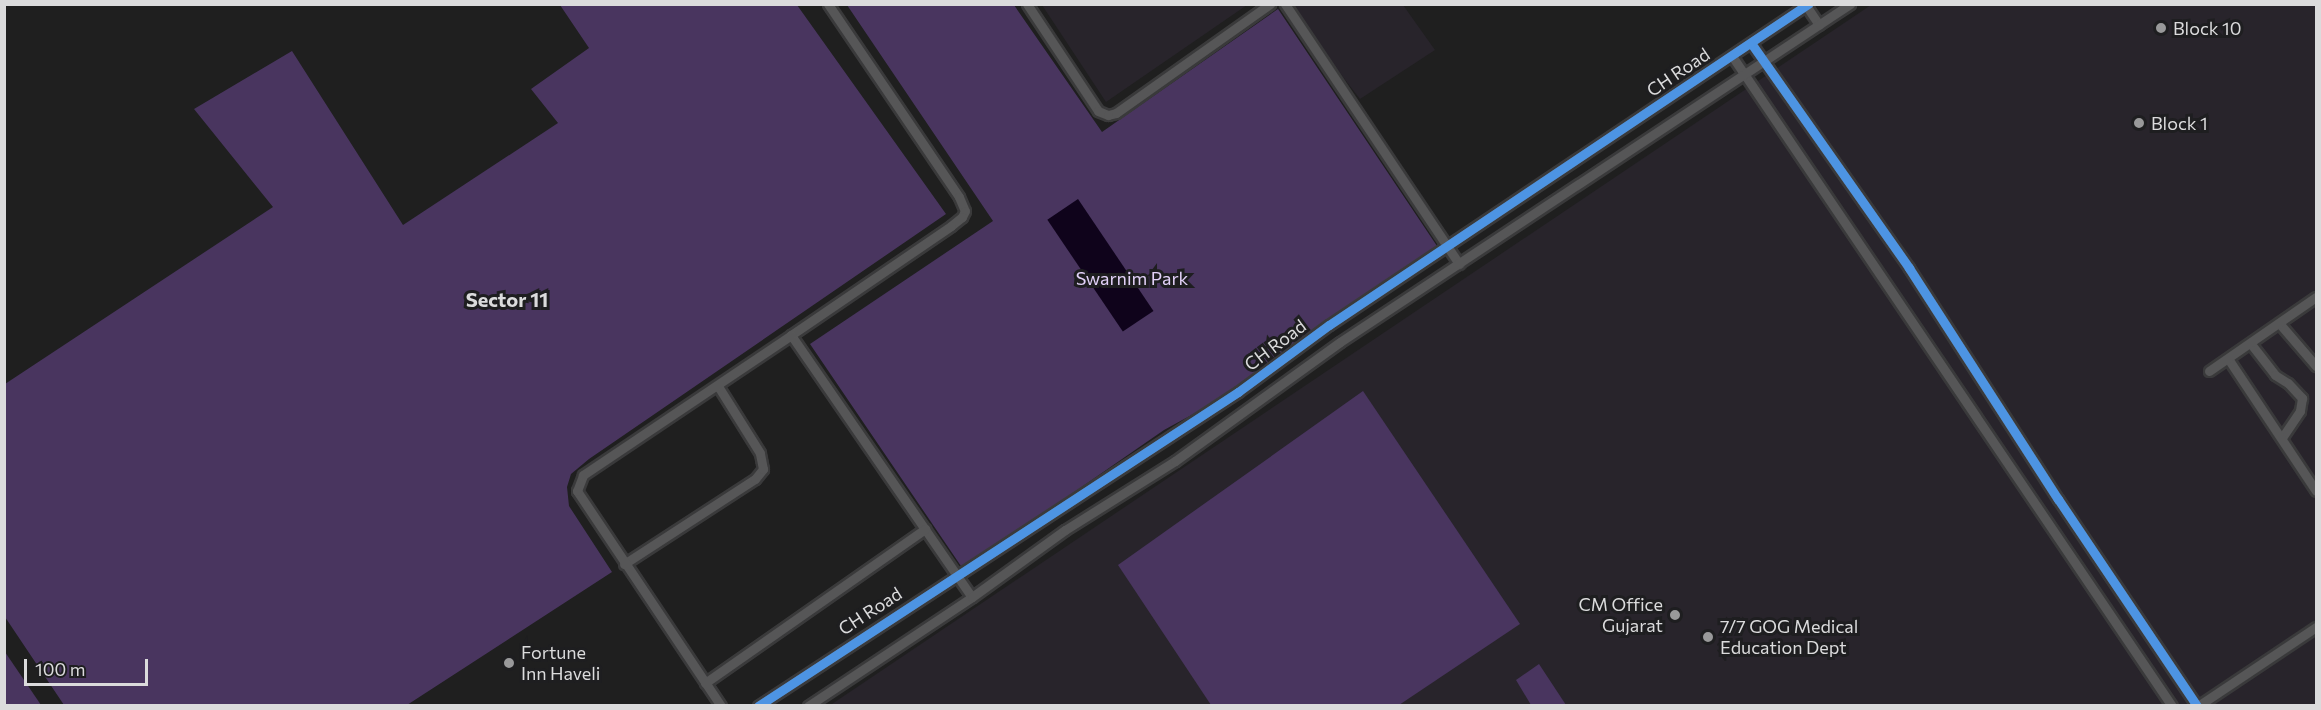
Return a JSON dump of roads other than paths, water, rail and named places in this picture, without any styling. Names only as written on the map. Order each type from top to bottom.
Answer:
[{"type":"street","points":[[721,705],[581,501],[577,491],[583,475],[718,386],[962,217],[965,211],[959,197],[828,4]]},
{"type":"street","points":[[1028,4],[1098,111],[1108,115],[1116,113],[1270,4]]},
{"type":"street","points":[[1285,4],[1459,264]]},
{"type":"street","name":"CH Road","points":[[808,705],[972,597],[1058,534],[1175,461],[1340,342],[1850,4]]},
{"type":"street","points":[[1806,5],[1819,26]]},
{"type":"street","name":"CH Road","points":[[758,705],[1218,405],[1335,321],[1448,248],[1806,5]]},
{"type":"street","points":[[1751,43],[1909,268],[2058,499],[2197,705],[2316,627]]},
{"type":"street","points":[[1732,56],[1888,282],[2172,705]]},
{"type":"street","points":[[2209,372],[2316,297]]},
{"type":"street","points":[[2280,323],[2316,366]]},
{"type":"street","points":[[791,335],[972,597]]},
{"type":"street","points":[[2251,344],[2275,375],[2288,383],[2302,398],[2300,411],[2282,438]]},
{"type":"street","points":[[2229,360],[2316,491]]},
{"type":"street","points":[[624,564],[755,479],[763,470],[760,453],[718,386]]},
{"type":"street","points":[[705,683],[925,529]]},
{"type":"place","name":"Block 10","points":[[2161,28]]},
{"type":"place","name":"Block 1","points":[[2139,123]]},
{"type":"place","name":"CM Office Gujarat","points":[[1675,615]]},
{"type":"place","name":"7/7 GOG Medical Education Dept","points":[[1708,637]]},
{"type":"place","name":"Fortune Inn Haveli","points":[[509,663]]},
{"type":"district","name":"Sector 11","points":[[507,299]]},
{"type":"park label","name":"Swarnim Park","points":[[1132,278]]}]
